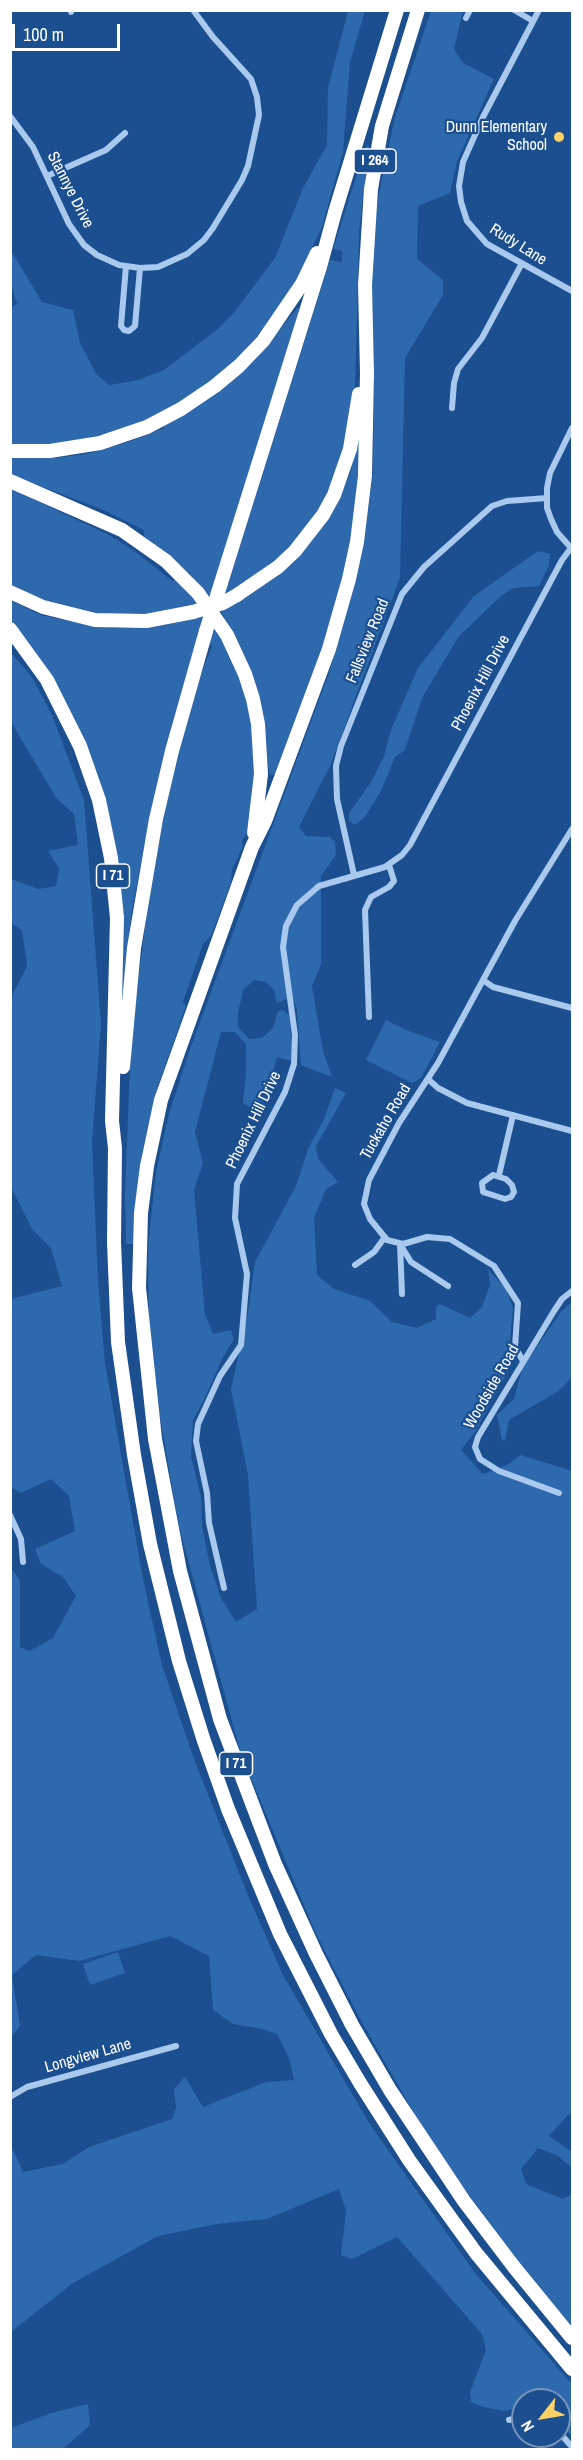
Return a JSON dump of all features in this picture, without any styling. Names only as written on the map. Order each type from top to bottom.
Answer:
[{"type":"highway","name":"I 264","points":[[335,212],[397,10]]},
{"type":"highway","name":"I 264","points":[[366,318],[368,215],[376,155],[417,10]]},
{"type":"highway","points":[[10,451],[73,448],[129,434],[165,418],[215,386],[263,340],[284,312],[313,263],[335,212]]},
{"type":"highway","points":[[115,1148],[120,1129],[127,1017],[141,899],[169,762],[206,631],[320,267],[335,212]]},
{"type":"highway","points":[[10,592],[44,607],[95,620],[146,621],[193,612],[223,603],[278,567],[295,551],[323,514],[334,495],[345,465],[355,425],[361,371],[361,330],[366,318]]},
{"type":"highway","points":[[252,847],[265,821],[325,659],[349,579],[357,542],[365,476],[366,318]]},
{"type":"highway","name":"I 71","points":[[10,481],[105,521],[143,544],[180,573],[227,635],[245,674],[258,724],[261,774],[252,847],[164,1092],[152,1138],[141,1213],[139,1288],[143,1335],[155,1439],[171,1532],[198,1644],[230,1748],[275,1864],[316,1954],[358,2034],[421,2140],[486,2231],[573,2338]]},
{"type":"highway","name":"I 71","points":[[10,629],[28,652],[62,707],[91,774],[105,825],[111,858],[117,918],[112,1121],[115,1148],[114,1242],[118,1342],[137,1475],[150,1544],[197,1722],[228,1809],[289,1952],[366,2093],[409,2160],[476,2253],[573,2369]]},
{"type":"street","name":"Stannye Drive","points":[[12,120],[26,135],[69,224],[84,244],[104,259],[126,266],[158,267],[177,259],[204,240],[242,180],[256,134],[259,108],[251,79],[213,37],[194,10]]},
{"type":"street","points":[[466,18],[470,10]]},
{"type":"street","points":[[514,10],[533,21]]},
{"type":"street","name":"Rudy Lane","points":[[538,10],[479,125],[463,162],[459,186],[465,215],[477,234],[487,244],[521,265],[573,291]]},
{"type":"street","points":[[47,176],[106,150],[125,133]]},
{"type":"street","points":[[452,408],[458,369],[482,338],[521,265]]},
{"type":"street","points":[[126,266],[121,326],[124,330],[129,331],[135,326],[140,268]]},
{"type":"street","points":[[572,549],[553,526],[547,508],[547,498],[550,473],[573,428]]},
{"type":"street","name":"Fallsview Road","points":[[354,875],[337,799],[336,766],[341,746],[402,594],[424,567],[492,506],[507,501],[547,498]]},
{"type":"street","name":"Phoenix Hill Drive","points":[[224,1588],[209,1523],[207,1492],[196,1441],[198,1424],[220,1376],[241,1345],[247,1274],[235,1218],[237,1184],[285,1092],[294,1065],[295,1035],[283,947],[286,926],[297,905],[319,886],[376,871],[390,865],[402,855],[413,840],[562,560],[572,549]]},
{"type":"street","name":"Tuckaho Road","points":[[400,1244],[387,1240],[370,1219],[364,1204],[369,1180],[399,1123],[428,1079],[514,921],[573,829]]},
{"type":"street","points":[[369,1017],[365,910],[371,897],[393,884],[395,878],[390,865]]},
{"type":"street","points":[[483,980],[493,987],[573,1008]]},
{"type":"street","points":[[428,1079],[438,1088],[467,1103],[573,1131]]},
{"type":"street","points":[[499,1175],[513,1115]]},
{"type":"street","points":[[499,1175],[514,1189],[513,1195],[508,1199],[487,1194],[482,1190],[485,1179],[499,1175]]},
{"type":"street","points":[[355,1265],[374,1252],[385,1237]]},
{"type":"street","points":[[400,1244],[427,1237],[450,1239],[494,1266],[518,1304],[515,1347],[523,1361]]},
{"type":"street","points":[[400,1244],[411,1262],[448,1286]]},
{"type":"street","points":[[400,1244],[402,1294]]},
{"type":"street","name":"Woodside Road","points":[[559,1493],[498,1471],[483,1462],[476,1453],[478,1437],[523,1361],[558,1304],[573,1291]]},
{"type":"street","points":[[10,1515],[21,1539],[23,1562]]},
{"type":"street","name":"Longview Lane","points":[[10,2097],[27,2087],[176,2046]]},
{"type":"shaded area","points":[[348,11],[365,11],[350,62],[343,152],[322,227],[296,281],[266,326],[228,369],[186,400],[127,430],[39,448],[11,446],[10,308],[17,304],[11,284],[10,249],[42,302],[73,310],[80,343],[97,375],[110,385],[138,380],[164,370],[219,328],[236,310],[275,258],[303,188],[327,145],[328,88]]},
{"type":"shaded area","points":[[431,11],[463,11],[454,49],[463,63],[494,79],[457,161],[450,193],[418,206],[417,259],[443,280],[443,295],[405,358],[400,578],[330,766],[299,827],[306,836],[330,837],[335,842],[336,855],[321,876],[321,965],[312,986],[323,1051],[332,1077],[301,1065],[297,1010],[292,997],[277,1003],[274,990],[266,982],[254,980],[243,990],[238,1013],[238,1027],[249,1039],[262,1038],[273,1028],[278,1011],[283,1010],[289,1015],[293,1053],[290,1061],[277,1057],[261,1114],[243,1103],[246,1044],[235,1032],[221,1032],[195,1132],[203,1163],[194,1190],[205,1315],[213,1334],[231,1330],[234,1339],[193,1420],[191,1456],[201,1497],[202,1525],[210,1566],[221,1598],[236,1622],[257,1609],[248,1475],[231,1389],[247,1319],[255,1262],[296,1186],[308,1149],[324,1119],[335,1088],[346,1093],[316,1146],[318,1159],[338,1182],[326,1189],[314,1218],[317,1275],[334,1289],[370,1301],[392,1322],[417,1328],[436,1319],[436,1307],[440,1304],[470,1318],[482,1307],[490,1285],[488,1269],[505,1288],[513,1307],[507,1373],[475,1432],[461,1450],[483,1474],[507,1465],[521,1455],[572,1471],[572,2114],[568,2115],[549,2136],[572,2152],[572,2168],[558,2156],[538,2148],[521,2169],[526,2184],[563,2199],[572,2194],[572,2326],[528,2276],[429,2139],[360,2019],[316,1934],[241,1754],[179,1527],[149,1353],[148,1247],[156,1172],[169,1114],[190,1049],[329,673],[350,602],[365,535],[373,473],[374,368],[371,261],[378,198],[395,117]]},
{"type":"shaded area","points":[[366,146],[369,146],[359,232],[355,392],[352,421],[328,498],[285,555],[225,594],[330,260],[342,262],[342,251],[333,249]]},
{"type":"shaded area","points":[[297,308],[300,311],[211,598],[189,573],[144,536],[144,530],[101,509],[11,475],[10,456],[57,458],[86,454],[128,442],[164,428],[163,425],[228,383],[255,360]]},
{"type":"shaded area","points":[[359,434],[360,477],[346,571],[322,650],[276,773],[272,775],[269,773],[259,695],[246,659],[220,610],[246,598],[277,576],[292,564],[313,539],[327,519],[350,474]]},
{"type":"shaded area","points":[[10,488],[111,536],[171,580],[178,581],[198,604],[163,614],[119,618],[59,608],[11,587]]},
{"type":"shaded area","points":[[538,551],[550,554],[549,565],[539,586],[513,588],[501,596],[459,636],[422,698],[405,750],[395,757],[381,791],[365,817],[355,825],[349,821],[349,813],[371,782],[384,756],[391,730],[418,668],[474,596]]},
{"type":"shaded area","points":[[10,600],[41,615],[114,628],[168,624],[205,615],[174,717],[150,815],[131,917],[122,1002],[111,827],[100,781],[89,753],[20,632],[11,622]]},
{"type":"shaded area","points":[[215,625],[243,684],[255,737],[255,773],[250,827],[242,841],[243,846],[232,870],[231,883],[211,936],[203,944],[183,1002],[186,1006],[158,1086],[142,1153],[134,1244],[126,1244],[125,1195],[131,1040],[149,895],[168,797],[195,690],[212,646],[209,644]]},
{"type":"shaded area","points":[[11,653],[32,677],[52,715],[84,800],[101,1024],[92,1142],[98,1282],[105,1363],[143,1579],[162,1665],[194,1759],[249,1898],[283,1975],[369,2123],[475,2273],[572,2384],[572,2436],[571,2388],[511,2388],[511,2410],[504,2411],[471,2402],[470,2392],[486,2350],[482,2334],[397,2237],[352,2259],[341,2255],[346,2211],[339,2189],[267,2219],[216,2224],[158,2236],[73,2283],[11,2332],[11,2145],[23,2172],[63,2164],[89,2147],[172,2119],[176,2108],[174,2089],[185,2077],[203,2107],[266,2082],[294,2080],[289,2058],[277,2034],[233,2024],[213,2010],[209,1956],[170,1936],[79,1961],[36,1955],[12,1975],[20,2026],[11,2037],[11,1568],[20,1580],[20,1647],[29,1651],[53,1638],[76,1596],[63,1577],[41,1564],[35,1549],[75,1531],[69,1496],[51,1479],[21,1493],[11,1487],[11,1299],[62,1286],[51,1248],[32,1229],[11,1187],[11,998],[27,966],[22,930],[11,923],[11,879],[38,889],[56,886],[59,868],[48,851],[78,845],[74,814],[57,799],[11,722]]},
{"type":"shaded area","points":[[386,1020],[440,1042],[421,1078],[412,1083],[366,1060]]},
{"type":"shaded area","points":[[572,1302],[572,1377],[559,1391],[509,1420],[505,1441],[502,1440],[497,1415],[514,1399],[523,1366],[561,1312]]},
{"type":"shaded area","points":[[118,1952],[125,1973],[90,1985],[83,1964]]},
{"type":"shaded area","points":[[88,2404],[90,2425],[63,2449],[11,2449],[11,2428],[51,2413]]},
{"type":"place","name":"Dunn Elementary School","points":[[559,137]]}]
